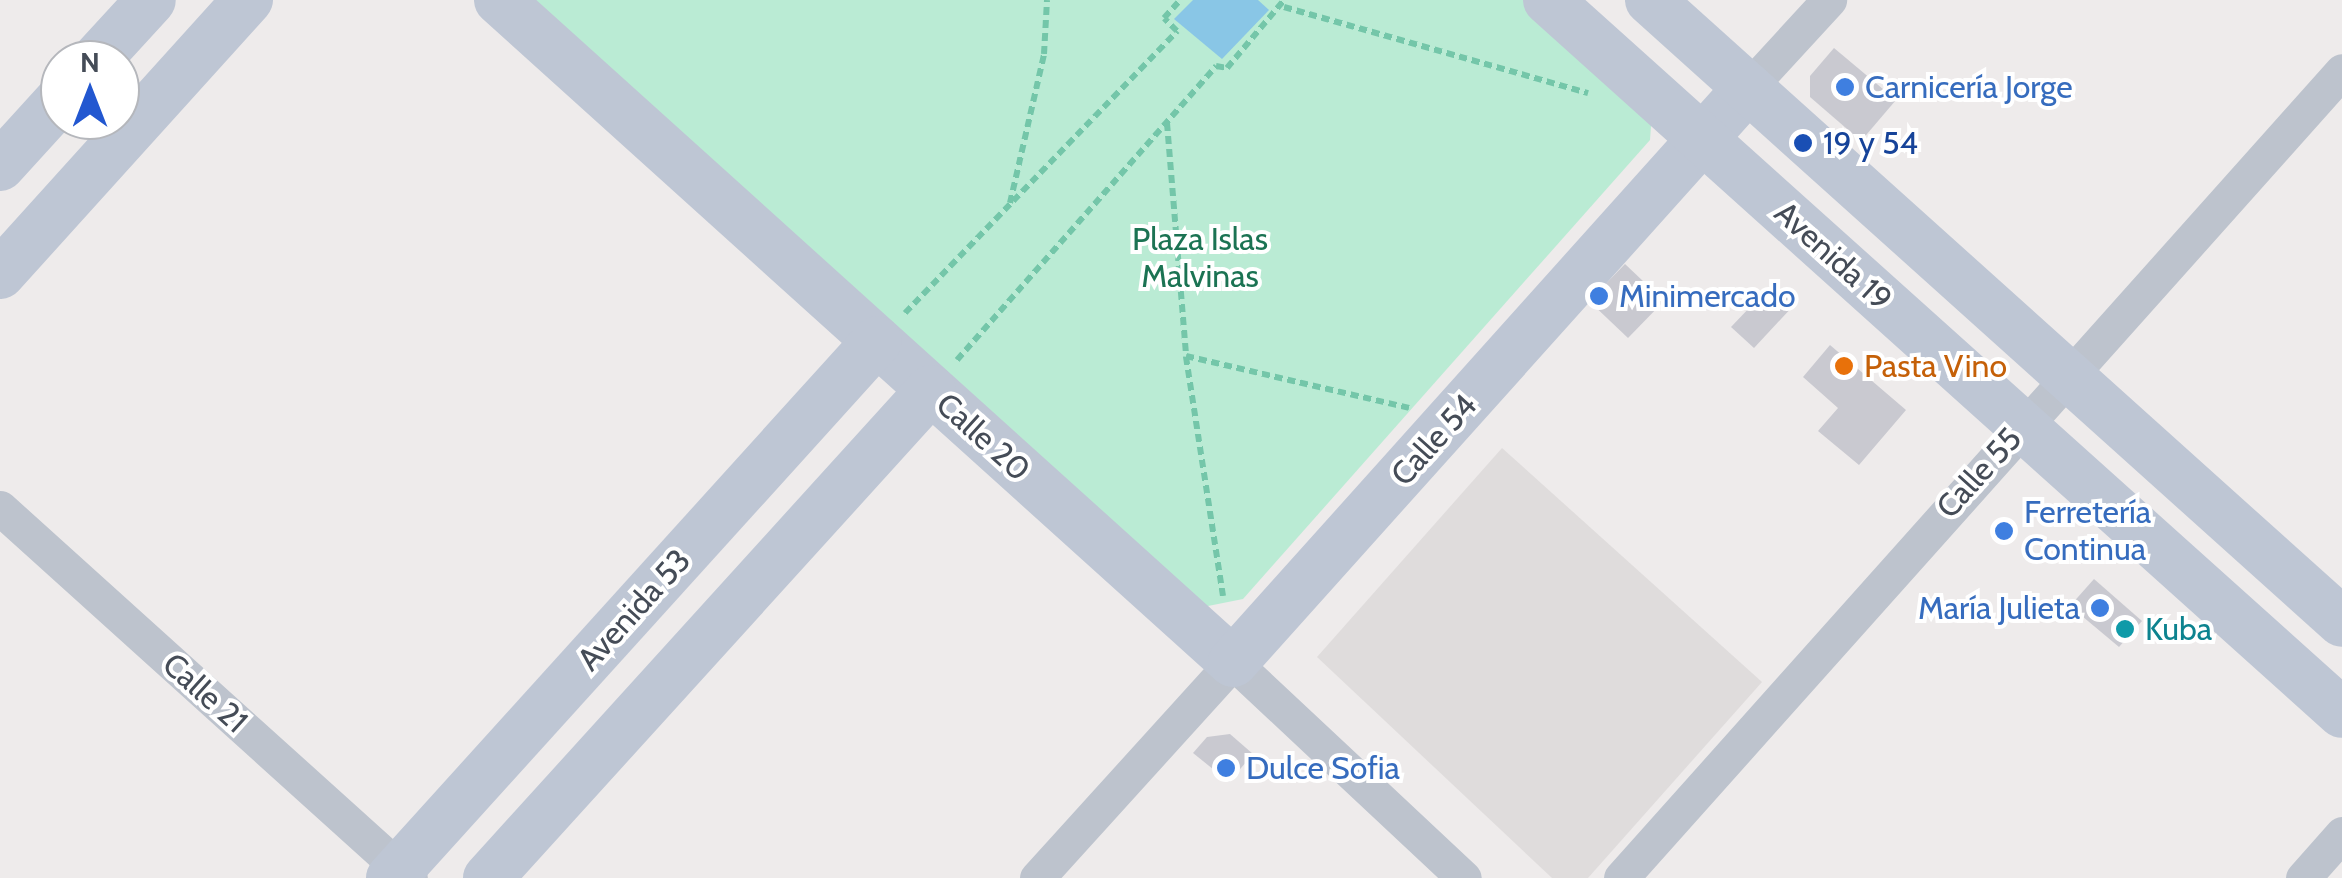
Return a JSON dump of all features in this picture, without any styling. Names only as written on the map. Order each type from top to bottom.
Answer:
[{"type":"street","points":[[114,40],[150,0]]},
{"type":"street","points":[[0,274],[248,0]]},
{"type":"street","name":"Calle 20","points":[[498,0],[1232,662],[1464,878]]},
{"type":"street","name":"Avenida 19","points":[[1548,0],[2342,714]]},
{"type":"street","points":[[1650,0],[2342,622]]},
{"type":"street","name":"Calle 54","points":[[1037,878],[1828,0]]},
{"type":"street","name":"Calle 55","points":[[1621,878],[2021,425],[2342,71]]},
{"type":"street","points":[[0,166],[40,122]]},
{"type":"street","name":"Avenida 53","points":[[400,875],[877,342]]},
{"type":"street","points":[[488,878],[931,390]]},
{"type":"street","name":"Calle 21","points":[[0,508],[400,875]]},
{"type":"street","points":[[2302,878],[2342,834]]},
{"type":"path","points":[[1010,204],[1044,54],[1048,0]]},
{"type":"path","points":[[877,342],[1177,30],[1164,18],[1180,0]]},
{"type":"path","points":[[931,390],[1216,66],[1227,68],[1284,3],[1605,98]]},
{"type":"path","points":[[1167,122],[1186,356],[1232,662]]},
{"type":"path","points":[[1186,356],[1453,418]]},
{"type":"shaded area","points":[[1502,448],[1762,682],[1588,878],[1552,878],[1317,657]]},
{"type":"green space","name":"Plaza Islas Malvinas","points":[[534,0],[1528,0],[1652,112],[1650,140],[1243,599],[1198,608]]},
{"type":"water","points":[[1193,0],[1258,0],[1269,10],[1222,59],[1174,19]]},
{"type":"building","name":"Carnicería Jorge","points":[[1834,48],[1896,100],[1861,141],[1810,97],[1810,76]]},
{"type":"building","points":[[1625,264],[1664,301],[1628,338],[1589,301]]},
{"type":"building","points":[[1773,283],[1795,304],[1754,348],[1731,327]]},
{"type":"building","points":[[1830,345],[1906,410],[1859,465],[1818,431],[1838,408],[1803,377]]},
{"type":"building","name":"María Julieta","points":[[2094,579],[2142,621],[2119,647],[2070,606]]},
{"type":"building","name":"Dulce Sofia","points":[[1230,734],[1253,754],[1229,782],[1193,753],[1207,737]]},
{"type":"place","name":"Carnicería Jorge","points":[[1845,87]]},
{"type":"place","name":"19 y 54","points":[[1803,143]]},
{"type":"place","name":"Minimercado","points":[[1599,296]]},
{"type":"place","name":"Pasta Vino","points":[[1844,366]]},
{"type":"place","name":"Ferretería Continua","points":[[2004,531]]},
{"type":"place","name":"María Julieta","points":[[2100,608]]},
{"type":"place","name":"Kuba","points":[[2125,629]]},
{"type":"place","name":"Dulce Sofia","points":[[1226,768]]}]
